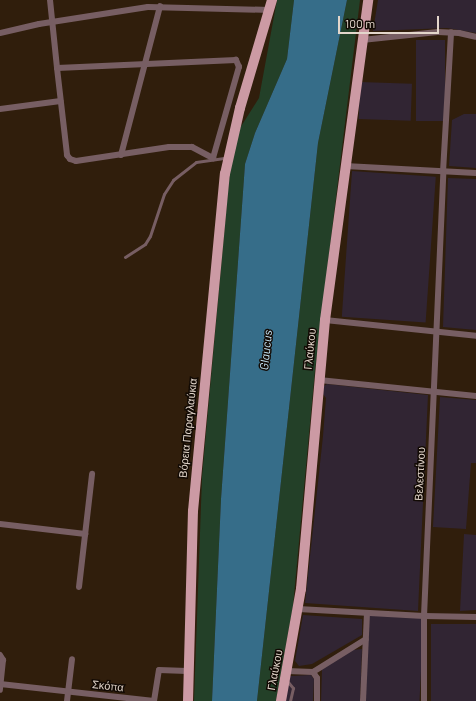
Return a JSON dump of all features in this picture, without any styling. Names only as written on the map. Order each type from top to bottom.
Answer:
[{"type":"main road","name":"Γλαύκου","points":[[281,701],[298,609],[325,320],[368,0]]},
{"type":"main road","name":"Βόρεια Παραγλαύκια","points":[[188,701],[187,671],[194,489],[227,158],[271,5]]},
{"type":"street","points":[[50,0],[60,101],[67,155],[70,159],[76,161],[169,147],[192,147],[213,158],[238,63],[236,60],[57,68]]},
{"type":"street","points":[[0,33],[52,22],[160,6],[271,5]]},
{"type":"street","points":[[121,155],[142,64],[160,6]]},
{"type":"street","points":[[362,40],[451,32],[476,37]]},
{"type":"street","name":"Βελεστίνου","points":[[424,701],[424,616],[443,172],[451,32]]},
{"type":"street","points":[[0,109],[60,101]]},
{"type":"street","points":[[345,166],[476,173]]},
{"type":"street","points":[[325,320],[476,336]]},
{"type":"street","points":[[319,380],[476,396]]},
{"type":"street","points":[[79,587],[92,474]]},
{"type":"street","points":[[0,524],[85,534]]},
{"type":"street","points":[[298,609],[424,616],[476,617]]},
{"type":"street","points":[[364,701],[367,613]]},
{"type":"street","points":[[286,675],[313,672],[366,638]]},
{"type":"street","points":[[0,686],[1,656]]},
{"type":"street","points":[[67,701],[72,659]]},
{"type":"street","name":"Σκόπα","points":[[0,686],[154,701],[159,670],[187,671]]},
{"type":"street","points":[[313,672],[318,678],[317,701]]},
{"type":"lane","points":[[126,257],[148,240],[164,194],[172,180],[188,166],[213,158],[227,158]]},
{"type":"lane","points":[[286,675],[293,688],[290,701]]},
{"type":"shaded area","points":[[378,0],[476,0],[476,33],[447,28],[373,31]]},
{"type":"shaded area","points":[[416,40],[445,40],[445,121],[416,121]]},
{"type":"shaded area","points":[[360,82],[412,84],[411,121],[359,119]]},
{"type":"shaded area","points":[[464,114],[476,114],[476,168],[449,166],[452,120]]},
{"type":"shaded area","points":[[352,171],[436,177],[426,323],[342,317]]},
{"type":"shaded area","points":[[448,178],[476,179],[476,330],[443,327]]},
{"type":"shaded area","points":[[327,384],[428,395],[418,611],[305,603],[323,436],[326,398],[323,394],[324,386]]},
{"type":"shaded area","points":[[440,397],[476,400],[476,463],[471,463],[466,529],[433,527]]},
{"type":"shaded area","points":[[464,534],[476,535],[476,610],[460,611]]},
{"type":"shaded area","points":[[367,613],[424,616],[419,701],[362,701]]},
{"type":"shaded area","points":[[303,615],[362,619],[362,635],[312,664],[299,666],[295,661]]},
{"type":"shaded area","points":[[431,624],[476,624],[476,701],[431,701]]},
{"type":"shaded area","points":[[362,649],[360,701],[321,701],[322,669],[353,650]]},
{"type":"shaded area","points":[[311,675],[314,679],[313,701],[284,701],[290,676]]},
{"type":"green space","points":[[277,0],[294,0],[287,59],[255,133],[245,164],[221,499],[212,701],[194,701],[202,477],[230,169],[240,128],[259,98]]},
{"type":"green space","points":[[347,0],[360,0],[315,370],[293,606],[276,701],[257,701],[318,143]]},
{"type":"water","name":"Glaucus","points":[[294,0],[347,0],[318,143],[257,701],[212,701],[221,499],[245,164],[255,133],[287,59]]}]
